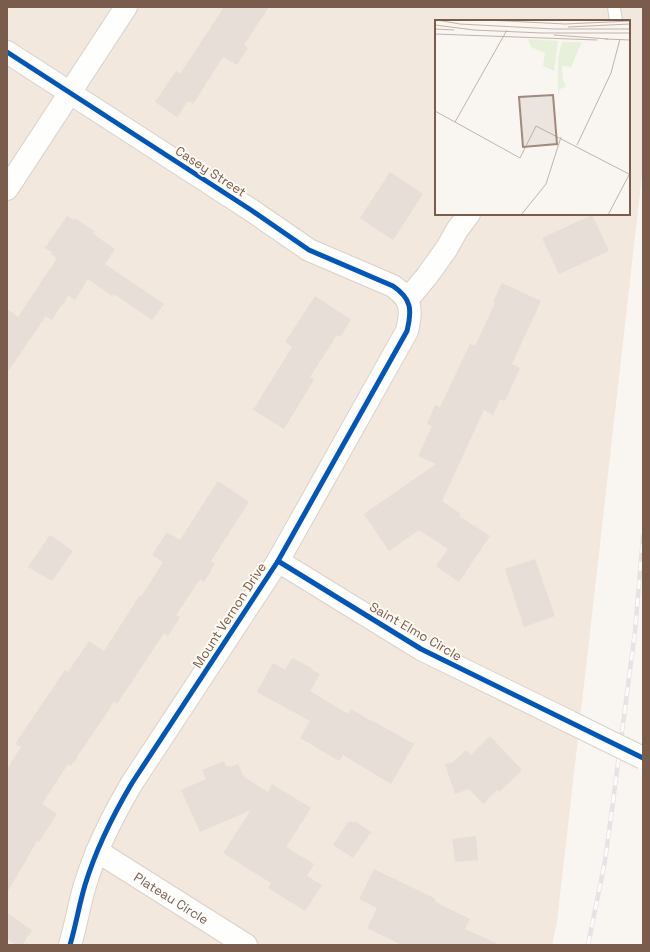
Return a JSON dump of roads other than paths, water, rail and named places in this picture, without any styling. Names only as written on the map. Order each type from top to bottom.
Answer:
[{"type":"street","points":[[7,189],[126,7]]},
{"type":"street","name":"Casey Street","points":[[7,52],[309,250],[393,286],[402,292],[407,300]]},
{"type":"street","points":[[407,300],[427,276],[468,215]]},
{"type":"street","name":"Mount Vernon Drive","points":[[70,945],[86,884],[97,851],[119,804],[278,560],[406,331],[410,319],[410,309],[407,300]]},
{"type":"street","name":"Saint Elmo Circle","points":[[278,560],[421,649],[643,758]]},
{"type":"street","name":"Plateau Circle","points":[[97,851],[246,945]]},
{"type":"lane","points":[[614,7],[616,20]]},
{"type":"railway","points":[[588,945],[605,861],[613,802],[635,631],[643,536]]}]
